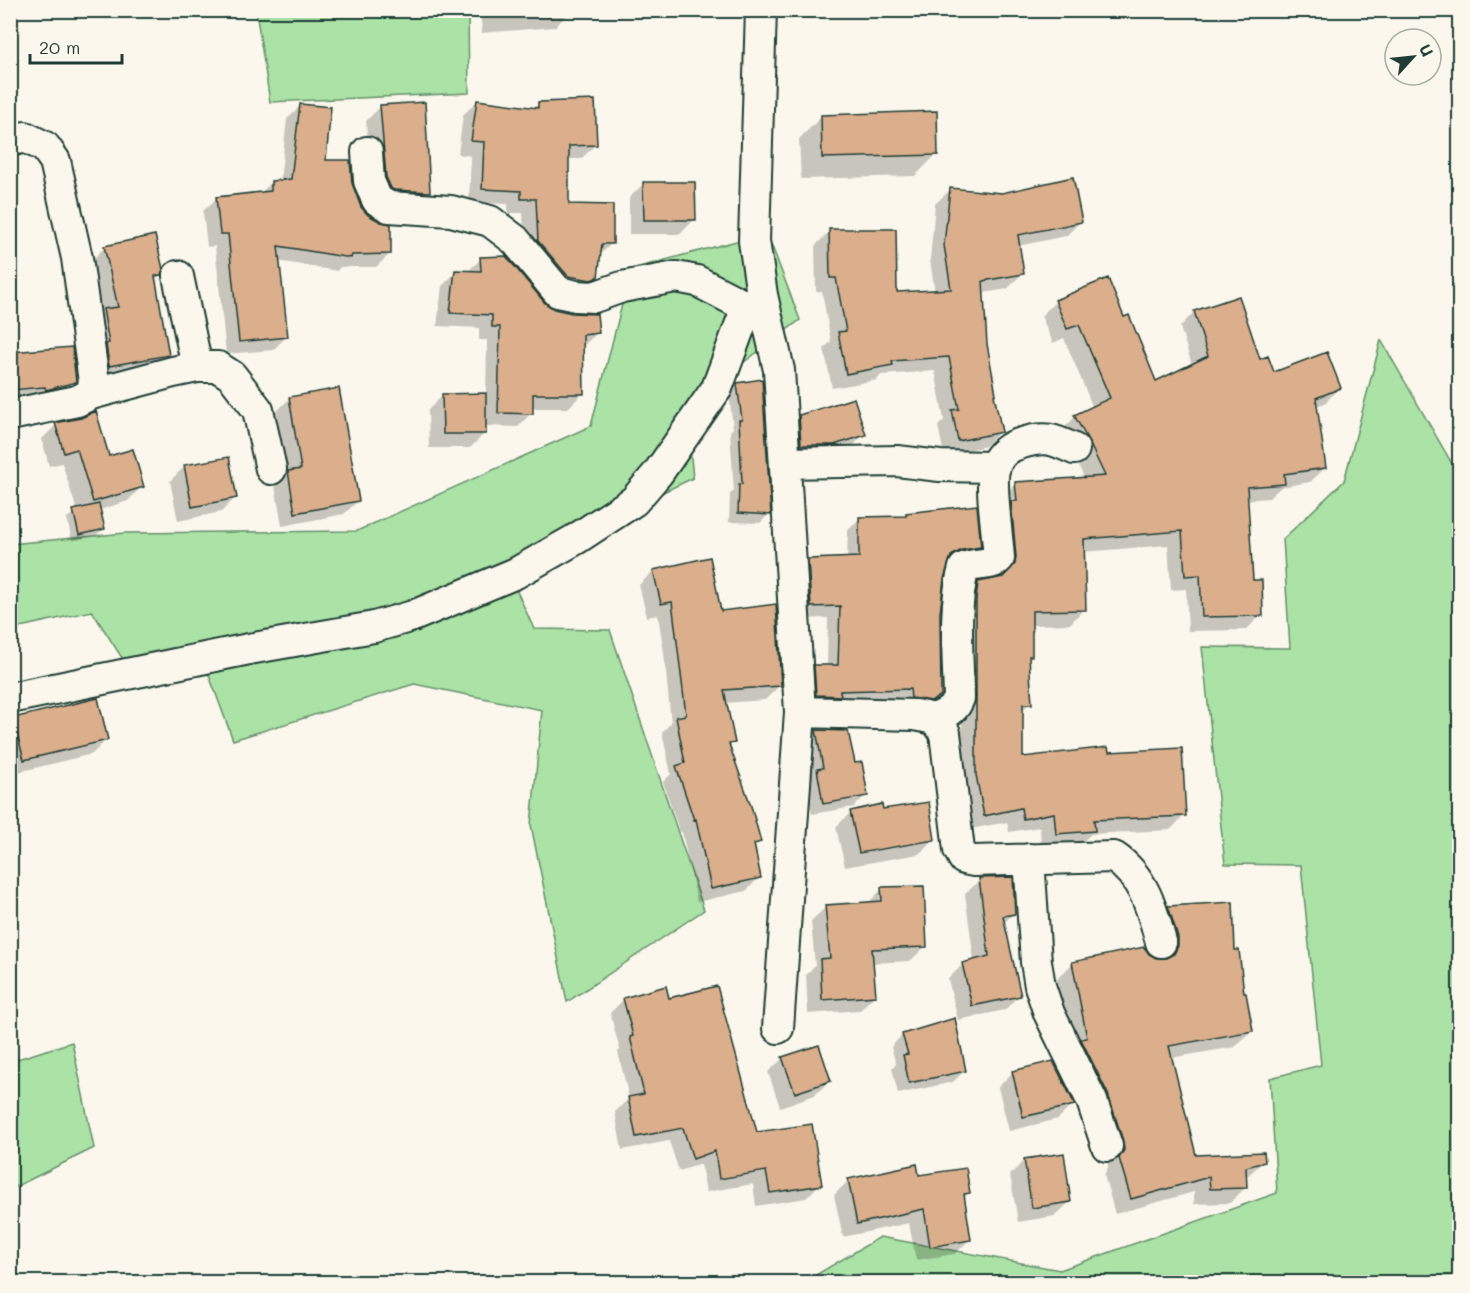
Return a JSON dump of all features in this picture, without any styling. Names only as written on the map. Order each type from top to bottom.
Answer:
[{"type":"street","points":[[761,10],[754,301],[779,370],[800,712],[778,1028]]},
{"type":"street","points":[[10,141],[25,137],[45,147],[55,161],[77,258],[94,382],[91,394]]},
{"type":"street","points":[[367,152],[369,182],[377,200],[389,207],[451,211],[490,222],[515,240],[558,292],[594,297],[622,287],[676,277],[697,280],[754,301]]},
{"type":"street","points":[[178,276],[197,367]]},
{"type":"street","points":[[10,698],[249,649],[374,627],[412,616],[516,573],[576,539],[634,501],[658,473],[717,388],[754,301]]},
{"type":"street","points":[[10,415],[77,401],[91,394],[197,367],[218,367],[232,376],[258,410],[271,469]]},
{"type":"street","points":[[800,712],[915,715],[935,719],[951,710],[959,698],[958,626],[961,576],[964,568],[974,563],[992,563],[999,558],[993,483],[995,467],[1002,454],[1015,445],[1034,439],[1054,439],[1074,449]]},
{"type":"street","points":[[784,463],[897,461],[940,466],[995,467]]},
{"type":"street","points":[[935,719],[945,733],[959,850],[964,860],[1114,857],[1136,876],[1149,898],[1161,942]]},
{"type":"street","points":[[1029,860],[1036,962],[1040,986],[1049,1013],[1092,1101],[1107,1146]]},
{"type":"green space","points":[[256,11],[468,11],[469,93],[270,102]]},
{"type":"green space","points":[[767,233],[800,320],[686,406],[693,478],[506,567],[534,629],[610,630],[704,910],[567,1002],[531,825],[542,710],[414,684],[233,740],[199,648],[124,661],[92,611],[11,629],[10,544],[126,533],[357,531],[591,426],[631,269]]},
{"type":"green space","points":[[1381,340],[1459,476],[1459,1282],[804,1282],[880,1237],[1060,1270],[1277,1193],[1270,1078],[1321,1065],[1301,865],[1225,864],[1202,647],[1290,648],[1283,539],[1344,481]]},
{"type":"green space","points":[[72,1042],[94,1148],[11,1189],[11,1061]]},
{"type":"building","points":[[477,100],[538,108],[538,102],[595,100],[597,145],[569,146],[569,204],[613,205],[613,244],[602,244],[598,277],[591,280],[568,276],[538,241],[536,199],[521,199],[521,191],[482,189],[484,142],[471,141]]},
{"type":"building","points":[[425,102],[430,192],[394,190],[386,177],[380,105]]},
{"type":"building","points":[[300,104],[331,107],[326,160],[350,160],[352,183],[361,207],[368,215],[391,224],[391,254],[352,255],[351,258],[278,246],[288,337],[239,342],[228,234],[220,234],[216,197],[271,191],[271,181],[291,179]]},
{"type":"building","points":[[937,111],[938,155],[822,158],[821,115]]},
{"type":"building","points":[[1073,177],[1082,222],[1018,235],[1024,274],[983,281],[987,344],[1002,432],[958,441],[952,410],[959,409],[949,357],[892,361],[893,365],[846,374],[838,332],[846,331],[836,278],[830,278],[829,229],[896,229],[897,292],[951,289],[944,245],[950,188],[1002,193]]},
{"type":"building","points":[[643,182],[695,182],[696,220],[644,220]]},
{"type":"building","points":[[155,235],[163,269],[161,275],[155,276],[169,355],[109,366],[106,344],[109,343],[103,309],[118,307],[104,246]]},
{"type":"building","points":[[506,256],[545,303],[554,309],[572,313],[597,314],[599,333],[583,335],[584,394],[533,394],[533,414],[498,413],[500,327],[492,327],[492,315],[450,313],[455,270],[481,271],[480,257]]},
{"type":"building","points":[[1108,278],[1124,317],[1129,315],[1156,381],[1208,356],[1194,311],[1239,296],[1260,359],[1268,356],[1274,372],[1327,352],[1341,388],[1316,398],[1326,468],[1284,474],[1285,484],[1247,487],[1253,580],[1262,580],[1263,616],[1202,617],[1200,575],[1185,576],[1182,531],[1084,539],[1086,610],[1032,611],[1032,656],[1029,656],[1032,704],[1023,704],[1023,757],[1108,747],[1109,752],[1182,748],[1186,816],[1094,820],[1095,831],[1056,834],[1054,813],[1023,819],[1021,808],[984,816],[976,775],[976,600],[978,582],[1003,577],[1015,564],[1011,501],[1017,501],[1015,482],[1105,476],[1074,415],[1110,398],[1079,325],[1067,329],[1055,300]]},
{"type":"building","points":[[72,347],[76,382],[46,390],[45,387],[10,390],[10,352]]},
{"type":"building","points":[[762,379],[771,515],[738,513],[739,484],[742,484],[739,420],[742,420],[737,383]]},
{"type":"building","points":[[339,388],[359,501],[295,513],[288,471],[301,469],[289,397]]},
{"type":"building","points":[[486,393],[486,434],[443,434],[442,394]]},
{"type":"building","points":[[854,398],[866,435],[834,445],[801,445],[799,415]]},
{"type":"building","points":[[96,411],[109,456],[133,449],[144,487],[93,502],[77,449],[64,453],[55,423],[81,418]]},
{"type":"building","points":[[229,457],[237,498],[192,507],[184,465]]},
{"type":"building","points":[[99,504],[105,529],[79,535],[73,510]]},
{"type":"building","points":[[977,505],[981,547],[962,550],[951,556],[944,579],[940,614],[941,695],[932,701],[911,698],[910,689],[840,691],[841,696],[816,695],[814,665],[838,665],[840,606],[811,607],[808,559],[859,557],[859,517],[906,516],[906,513]]},
{"type":"building","points":[[710,557],[721,611],[776,604],[781,686],[724,690],[735,743],[729,744],[761,842],[754,844],[761,878],[711,889],[696,819],[694,820],[676,766],[685,763],[676,717],[686,715],[672,602],[661,604],[653,570]]},
{"type":"building","points":[[98,698],[108,740],[24,760],[13,718]]},
{"type":"building","points":[[816,730],[848,731],[855,763],[862,762],[868,796],[823,804],[817,769],[823,768]]},
{"type":"building","points":[[929,802],[935,840],[859,853],[850,811],[882,804],[883,809]]},
{"type":"building","points":[[1013,877],[1015,914],[1003,916],[1021,996],[972,1006],[962,963],[989,956],[979,878]]},
{"type":"building","points":[[924,886],[927,947],[872,949],[876,996],[822,1000],[820,959],[830,958],[825,905],[882,901],[881,887]]},
{"type":"building","points":[[1233,902],[1235,950],[1239,950],[1244,993],[1246,993],[1253,1031],[1169,1046],[1196,1155],[1264,1152],[1265,1162],[1246,1167],[1247,1188],[1210,1189],[1209,1177],[1131,1199],[1119,1158],[1124,1150],[1123,1141],[1108,1094],[1081,1039],[1087,1038],[1072,962],[1144,947],[1156,958],[1166,958],[1174,954],[1178,946],[1178,937],[1168,906]]},
{"type":"building","points":[[666,986],[669,998],[717,986],[757,1132],[812,1124],[822,1185],[770,1193],[766,1171],[719,1179],[715,1151],[693,1159],[683,1128],[636,1137],[628,1097],[644,1094],[623,998]]},
{"type":"building","points":[[955,1018],[966,1071],[909,1083],[903,1055],[908,1054],[902,1034]]},
{"type":"building","points":[[819,1045],[831,1081],[795,1093],[782,1057]]},
{"type":"building","points":[[1053,1061],[1075,1105],[1023,1117],[1012,1071]]},
{"type":"building","points":[[1064,1153],[1071,1202],[1032,1208],[1024,1159]]},
{"type":"building","points":[[917,1164],[919,1175],[966,1168],[970,1193],[964,1194],[971,1240],[930,1247],[924,1209],[857,1224],[848,1179]]}]
